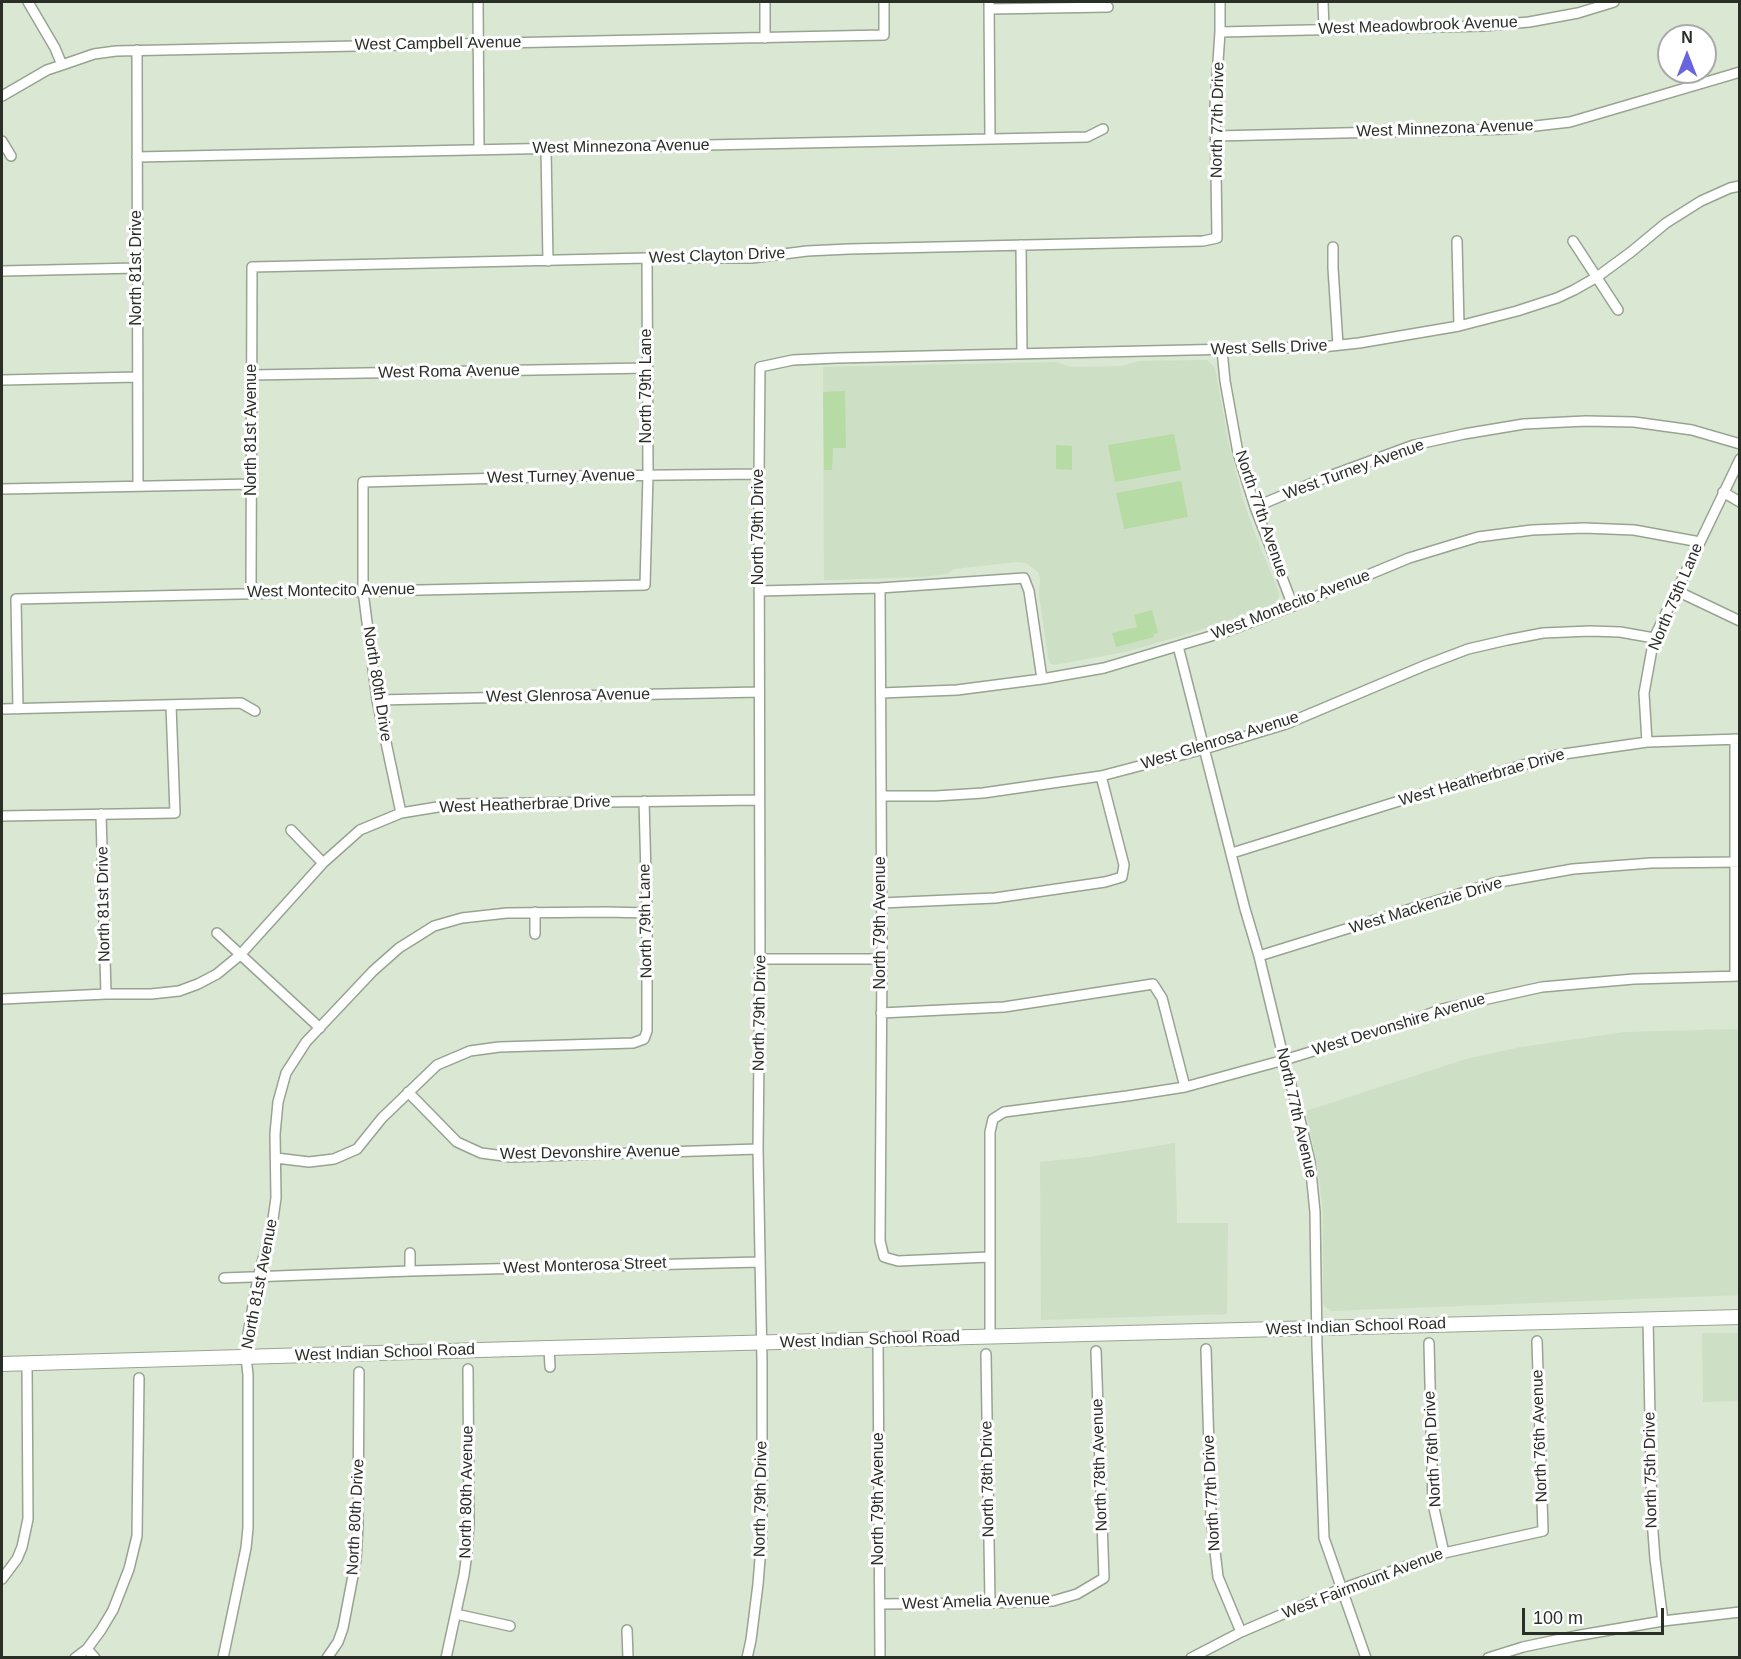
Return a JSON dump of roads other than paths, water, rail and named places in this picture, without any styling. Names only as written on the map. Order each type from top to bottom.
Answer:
[{"type":"main road","name":"West Indian School Road","points":[[2,1364],[1740,1317]]},
{"type":"street","points":[[28,2],[55,48],[62,65]]},
{"type":"street","points":[[478,2],[479,149]]},
{"type":"street","points":[[765,2],[765,38]]},
{"type":"street","name":"West Campbell Avenue","points":[[2,96],[47,70],[94,54],[116,51],[884,35],[884,2]]},
{"type":"street","name":"North 77th Drive","points":[[1217,238],[1215,106],[1220,2]]},
{"type":"street","points":[[1323,2],[1324,29]]},
{"type":"street","name":"West Meadowbrook Avenue","points":[[1220,32],[1484,26],[1529,22],[1578,13],[1614,2]]},
{"type":"street","points":[[990,139],[989,5],[1108,7]]},
{"type":"street","name":"North 81st Drive","points":[[137,50],[138,486]]},
{"type":"street","name":"West Minnezona Avenue","points":[[1216,136],[1509,129],[1570,122],[1740,72]]},
{"type":"street","name":"West Minnezona Avenue","points":[[137,157],[1087,137],[1103,129]]},
{"type":"street","points":[[2,141],[11,156]]},
{"type":"street","points":[[546,148],[548,261]]},
{"type":"street","name":"West Sells Drive","points":[[760,367],[793,360],[837,358],[1222,350],[1338,345],[1459,326],[1557,298],[1597,278],[1666,223],[1701,201],[1740,186]]},
{"type":"street","name":"West Clayton Drive","points":[[252,267],[647,258],[752,258],[807,251],[1203,241],[1217,238]]},
{"type":"street","points":[[1457,241],[1459,326]]},
{"type":"street","points":[[1573,241],[1618,310]]},
{"type":"street","points":[[1021,245],[1022,354]]},
{"type":"street","points":[[1333,247],[1338,345]]},
{"type":"street","name":"North 79th Lane","points":[[645,585],[648,475],[647,258]]},
{"type":"street","name":"North 81st Avenue","points":[[251,593],[252,267]]},
{"type":"street","points":[[2,271],[137,268]]},
{"type":"street","name":"North 77th Avenue","points":[[1222,350],[1238,453],[1255,507],[1293,606]]},
{"type":"street","name":"North 79th Drive","points":[[747,1658],[758,1584],[762,1534],[762,1343],[758,1149],[760,367]]},
{"type":"street","name":"West Roma Avenue","points":[[252,375],[647,368]]},
{"type":"street","points":[[2,380],[137,377]]},
{"type":"street","name":"West Turney Avenue","points":[[1255,507],[1414,445],[1524,424],[1586,421],[1634,422],[1692,430],[1740,444]]},
{"type":"street","name":"North 75th Lane","points":[[1647,742],[1644,693],[1654,638],[1740,459]]},
{"type":"street","name":"West Turney Avenue","points":[[363,482],[759,474]]},
{"type":"street","name":"North 80th Drive","points":[[363,482],[363,591],[377,700],[401,813]]},
{"type":"street","points":[[2,489],[251,484]]},
{"type":"street","points":[[1723,492],[1740,502]]},
{"type":"street","name":"West Montecito Avenue","points":[[881,693],[957,690],[1104,668],[1231,630],[1409,558],[1478,537],[1532,530],[1584,528],[1634,530],[1700,542]]},
{"type":"street","points":[[759,591],[880,588],[1024,578],[1029,591],[1042,679]]},
{"type":"street","name":"West Montecito Avenue","points":[[18,709],[16,598],[645,585]]},
{"type":"street","name":"North 79th Avenue","points":[[880,588],[882,959],[880,1241],[884,1257],[898,1261],[989,1257]]},
{"type":"street","points":[[1677,591],[1740,621]]},
{"type":"street","name":"West Glenrosa Avenue","points":[[881,796],[983,793],[1101,776],[1286,724],[1384,681],[1468,649],[1543,633],[1590,631],[1654,638]]},
{"type":"street","name":"North 77th Avenue","points":[[1178,646],[1245,909],[1260,956],[1310,1162],[1315,1212],[1324,1538],[1366,1658]]},
{"type":"street","name":"West Glenrosa Avenue","points":[[377,700],[759,692]]},
{"type":"street","points":[[2,709],[241,703],[255,711]]},
{"type":"street","points":[[2,816],[175,813],[171,705]]},
{"type":"street","points":[[1737,739],[1737,976]]},
{"type":"street","name":"West Heatherbrae Drive","points":[[1232,853],[1557,755],[1647,742],[1737,739]]},
{"type":"street","points":[[881,903],[996,898],[1106,882],[1122,877],[1124,865],[1101,776]]},
{"type":"street","name":"West Heatherbrae Drive","points":[[2,999],[151,994],[179,991],[198,984],[217,974],[240,955],[323,863],[360,830],[401,813],[456,804],[759,800]]},
{"type":"street","name":"North 79th Lane","points":[[408,1092],[437,1065],[470,1051],[499,1047],[633,1043],[644,1039],[647,1031],[647,913],[644,801]]},
{"type":"street","name":"North 81st Drive","points":[[101,814],[106,994]]},
{"type":"street","points":[[291,830],[323,863]]},
{"type":"street","name":"West Mackenzie Drive","points":[[1260,956],[1494,883],[1573,869],[1651,863],[1738,862]]},
{"type":"street","points":[[535,912],[535,934]]},
{"type":"street","name":"North 81st Avenue","points":[[223,1658],[247,1538],[248,1375],[246,1357],[258,1277],[272,1226],[276,1198],[275,1134],[278,1102],[286,1073],[306,1042],[373,971],[399,948],[434,926],[462,918],[507,913],[647,913]]},
{"type":"street","points":[[217,933],[320,1028]]},
{"type":"street","points":[[760,959],[882,959]]},
{"type":"street","name":"West Devonshire Avenue","points":[[989,1257],[990,1132],[993,1119],[1004,1112],[1185,1087],[1284,1060],[1405,1023],[1442,1009],[1542,987],[1634,979],[1737,976]]},
{"type":"street","points":[[881,1013],[1004,1007],[1153,984],[1162,998],[1185,1087]]},
{"type":"street","points":[[276,1158],[309,1162],[334,1158],[357,1149],[382,1118],[408,1092]]},
{"type":"street","name":"West Devonshire Avenue","points":[[408,1092],[458,1142],[481,1153],[511,1157],[758,1149]]},
{"type":"street","points":[[410,1253],[410,1271]]},
{"type":"street","points":[[989,1257],[990,1336]]},
{"type":"street","name":"West Monterosa Street","points":[[224,1278],[759,1262]]},
{"type":"street","name":"North 75th Drive","points":[[1648,1318],[1652,1519],[1654,1559],[1663,1621]]},
{"type":"street","name":"North 79th Avenue","points":[[878,1340],[880,1658]]},
{"type":"street","name":"North 76th Avenue","points":[[1537,1341],[1543,1532]]},
{"type":"street","name":"North 76th Drive","points":[[1429,1344],[1433,1504],[1444,1553]]},
{"type":"street","points":[[549,1348],[550,1367]]},
{"type":"street","name":"North 77th Drive","points":[[1206,1349],[1211,1516],[1218,1577],[1241,1632]]},
{"type":"street","name":"North 78th Avenue","points":[[1096,1351],[1104,1578]]},
{"type":"street","name":"North 78th Drive","points":[[986,1354],[990,1603]]},
{"type":"street","points":[[2,1579],[17,1559],[28,1519],[27,1363]]},
{"type":"street","name":"North 80th Avenue","points":[[446,1658],[464,1575],[469,1523],[468,1369]]},
{"type":"street","name":"North 80th Drive","points":[[327,1658],[338,1642],[343,1628],[356,1560],[358,1372]]},
{"type":"street","points":[[75,1658],[87,1649],[113,1610],[129,1569],[137,1536],[139,1378]]},
{"type":"street","name":"West Fairmount Avenue","points":[[1191,1658],[1241,1632],[1341,1589],[1444,1553],[1543,1532]]},
{"type":"street","name":"West Amelia Avenue","points":[[880,1604],[1053,1600],[1077,1594],[1104,1578]]},
{"type":"street","points":[[1488,1658],[1523,1647],[1575,1636],[1663,1621],[1740,1612]]},
{"type":"street","points":[[456,1614],[510,1626]]},
{"type":"street","points":[[627,1630],[628,1658]]},
{"type":"street","points":[[87,1649],[95,1658]]}]
